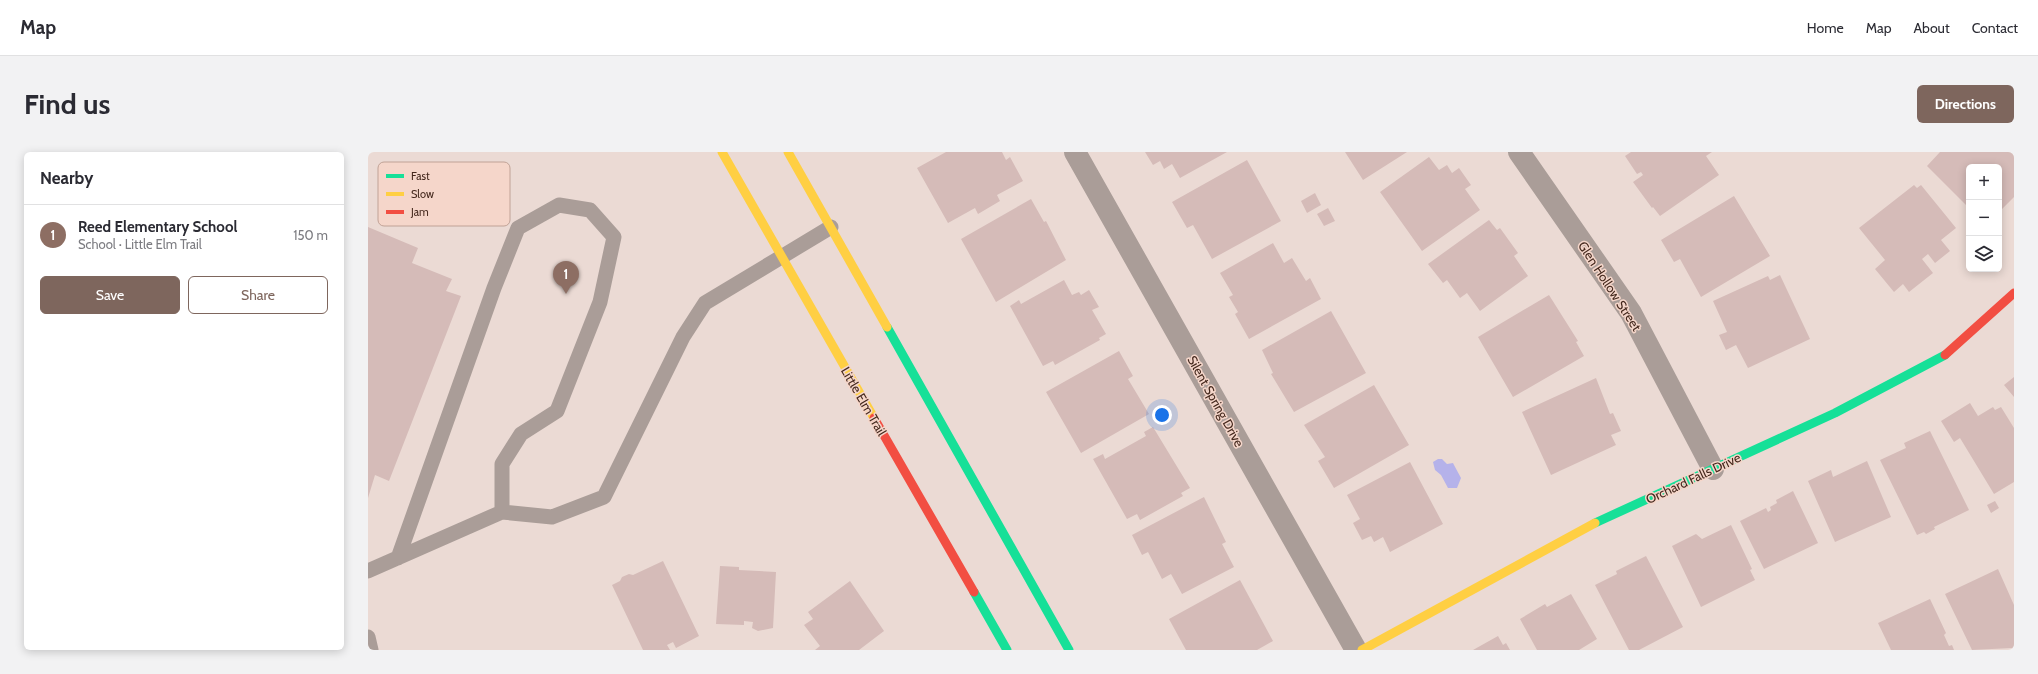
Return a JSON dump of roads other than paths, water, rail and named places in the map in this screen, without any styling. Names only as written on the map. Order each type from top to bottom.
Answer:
[{"type":"street","name":"Little Elm Trail","points":[[722,152],[1007,650]]},
{"type":"street","points":[[788,152],[1069,650]]},
{"type":"street","name":"Silent Spring Drive","points":[[1075,152],[1356,650]]},
{"type":"street","name":"Glen Hollow Street","points":[[1518,152],[1631,313],[1713,468]]},
{"type":"street","name":"Orchard Falls Drive","points":[[1362,650],[1483,582],[1580,530],[1835,413],[1948,353],[2014,293]]},
{"type":"lane","points":[[398,558],[494,288],[518,228],[559,205],[590,210],[614,238],[600,302],[557,411],[521,434],[502,464],[502,512]]},
{"type":"lane","points":[[368,571],[502,512],[552,517],[604,497],[683,337],[705,303],[831,227]]},
{"type":"lane","points":[[368,637],[371,650]]},
{"type":"water","points":[[1438,459],[1442,459],[1447,464],[1453,463],[1461,478],[1457,488],[1448,488],[1441,475],[1435,470],[1433,462]]},
{"type":"place","name":"Reed Elementary School","points":[[566,294]]}]
